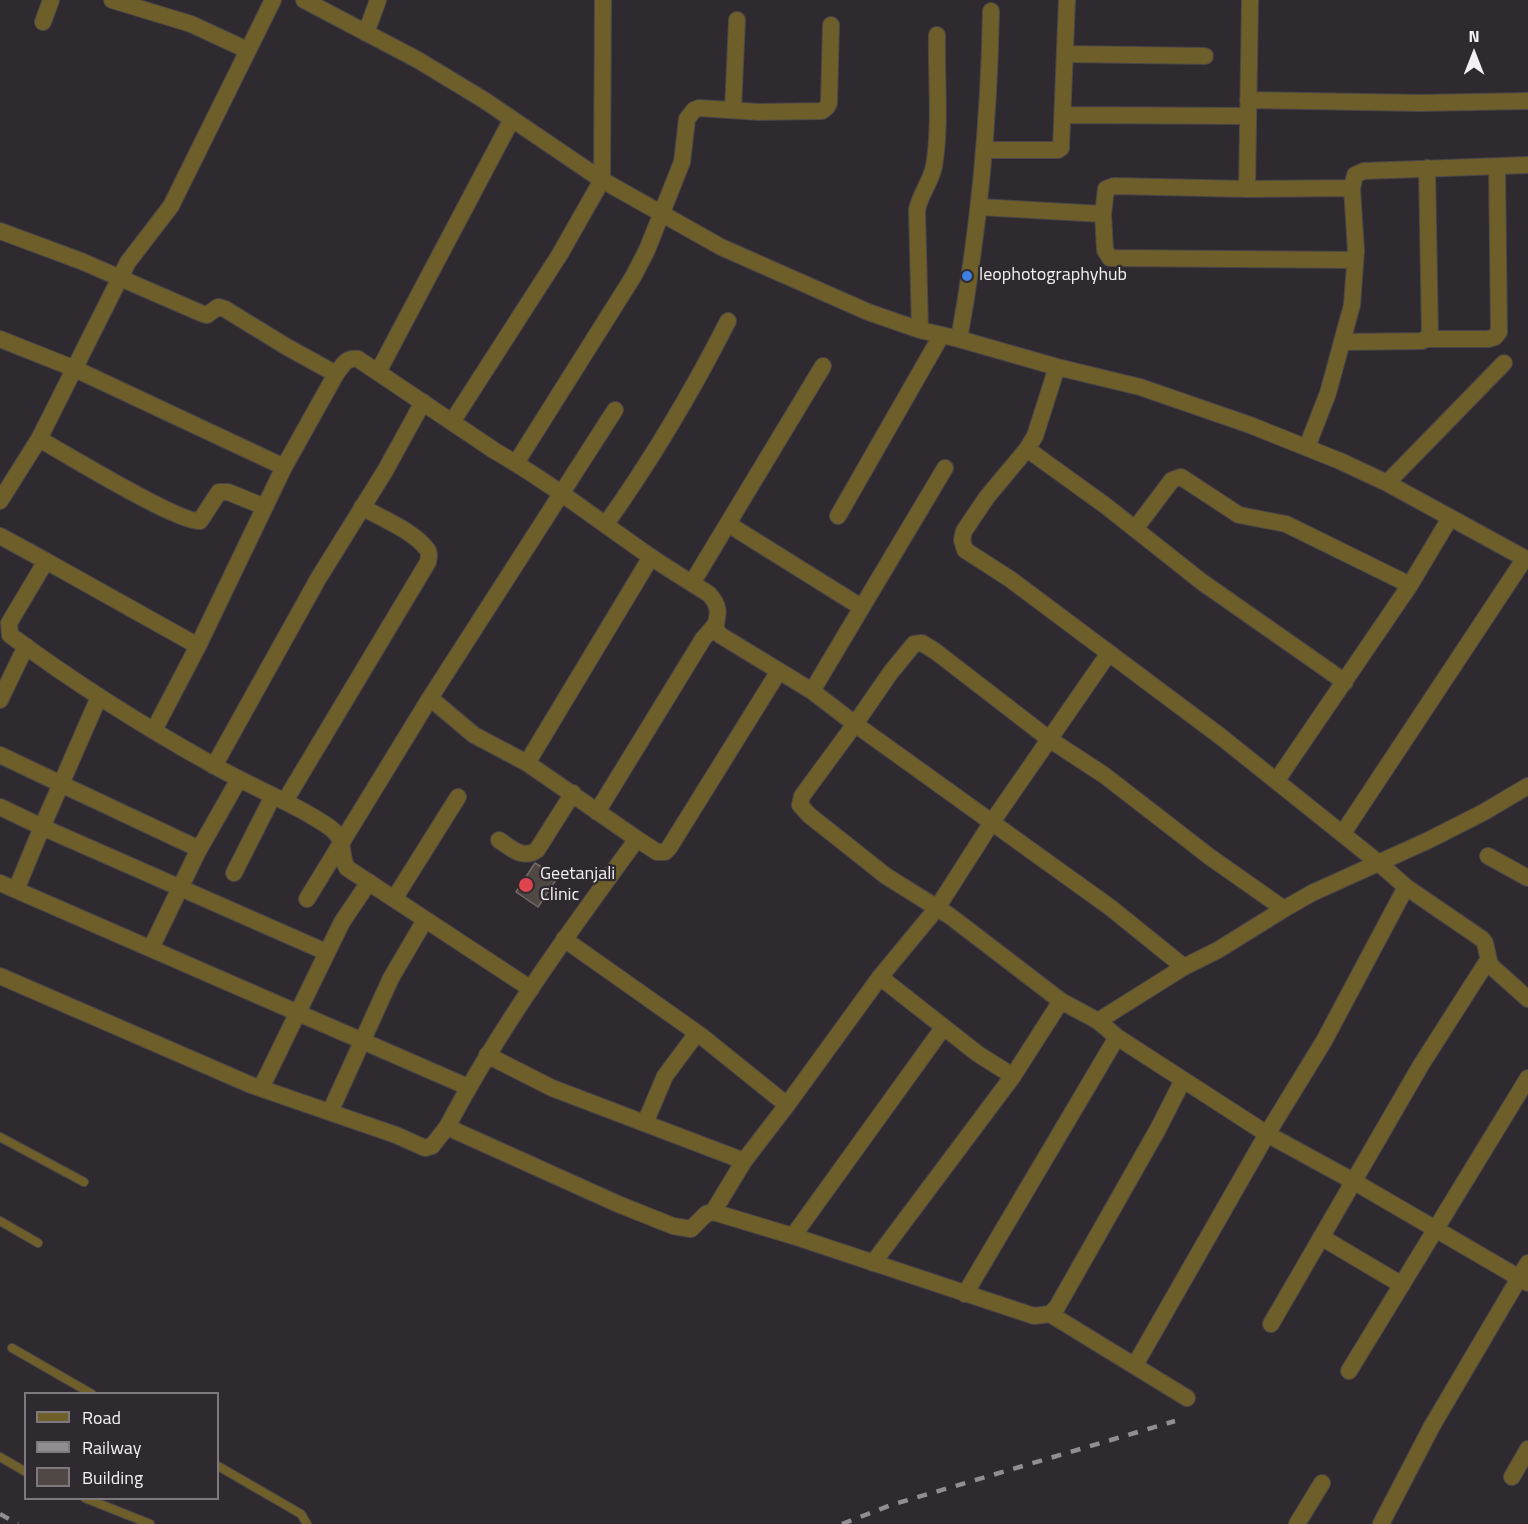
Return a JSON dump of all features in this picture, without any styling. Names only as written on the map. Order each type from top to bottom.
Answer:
[{"type":"street","points":[[43,22],[51,0]]},
{"type":"street","points":[[112,0],[191,24],[247,50]]},
{"type":"street","points":[[0,501],[6,481],[39,439],[73,368],[136,250],[151,235],[171,206],[273,0]]},
{"type":"street","points":[[304,0],[418,60],[484,99],[602,180],[722,248],[868,312],[920,330],[1110,379],[1181,400],[1307,447],[1387,483],[1526,559],[1343,834]]},
{"type":"street","points":[[366,33],[378,0]]},
{"type":"street","points":[[452,422],[560,254],[602,180],[603,0]]},
{"type":"street","points":[[985,150],[1059,150],[1061,148],[1067,0]]},
{"type":"street","points":[[1247,189],[1250,0]]},
{"type":"street","points":[[959,339],[971,273],[985,150],[990,87],[991,11]]},
{"type":"street","points":[[733,110],[737,20]]},
{"type":"street","points":[[516,463],[633,277],[647,250],[682,162],[687,119],[690,113],[699,108],[816,113],[825,109],[829,103],[831,25]]},
{"type":"street","points":[[920,330],[917,210],[932,176],[936,148],[937,35]]},
{"type":"street","points":[[1065,54],[1205,56]]},
{"type":"street","points":[[1063,115],[1420,102],[1528,101]]},
{"type":"street","points":[[378,372],[512,119]]},
{"type":"street","points":[[1307,447],[1328,393],[1352,304],[1355,260],[1352,188],[1355,175],[1359,172],[1427,168],[1528,165]]},
{"type":"street","points":[[1343,342],[1496,337],[1499,332],[1497,167]]},
{"type":"street","points":[[1427,168],[1431,331],[1427,339]]},
{"type":"street","points":[[1352,188],[1247,189],[1114,186],[1106,189],[1103,214],[1105,250],[1106,255],[1110,258],[1355,260]]},
{"type":"street","points":[[979,207],[1103,214]]},
{"type":"street","points":[[0,231],[81,261],[203,314],[207,315],[218,307],[225,309],[336,374]]},
{"type":"street","points":[[606,524],[642,473],[675,419],[728,321]]},
{"type":"street","points":[[838,516],[941,336]]},
{"type":"street","points":[[0,339],[73,368],[284,467]]},
{"type":"street","points":[[154,730],[198,646],[284,467],[336,374],[350,358],[358,359],[516,463],[714,600],[719,615],[715,625],[703,639],[597,812]]},
{"type":"street","points":[[1387,483],[1504,363]]},
{"type":"street","points":[[692,583],[823,366]]},
{"type":"street","points":[[1057,367],[1035,436],[987,497],[964,531],[964,550],[1010,579],[1277,780],[1406,887],[1482,939],[1488,960],[1494,970],[1528,999]]},
{"type":"street","points":[[214,766],[318,579],[385,471],[423,402]]},
{"type":"street","points":[[307,899],[430,698],[498,596],[615,410]]},
{"type":"street","points":[[39,439],[140,496],[194,522],[204,518],[219,492],[228,492],[265,507]]},
{"type":"street","points":[[1027,449],[1202,582],[1345,682]]},
{"type":"street","points":[[812,691],[945,468]]},
{"type":"street","points":[[1135,529],[1168,485],[1175,478],[1181,477],[1239,515],[1286,524],[1410,585]]},
{"type":"street","points":[[234,873],[428,562],[427,549],[406,532],[362,507]]},
{"type":"street","points":[[1277,780],[1410,585],[1450,518]]},
{"type":"street","points":[[728,524],[861,607]]},
{"type":"street","points":[[0,536],[198,646]]},
{"type":"street","points":[[527,763],[651,557]]},
{"type":"street","points":[[46,561],[4,621],[10,635],[99,697],[214,766],[333,829],[342,842],[345,866],[531,989]]},
{"type":"street","points":[[715,625],[720,635],[812,691],[1111,908],[1184,967]]},
{"type":"street","points":[[1284,909],[1210,857],[1104,775],[1049,739],[935,651],[918,643],[907,651],[802,796],[800,805],[808,815],[886,876],[937,908],[1061,1001],[1098,1022],[1116,1037],[1267,1134],[1524,1280]]},
{"type":"street","points":[[0,700],[26,646]]},
{"type":"street","points":[[447,1127],[618,1204],[673,1226],[691,1229],[706,1215],[713,1212],[744,1161],[880,977],[937,908],[992,822],[1108,653]]},
{"type":"street","points":[[430,698],[474,735],[527,763],[573,793],[637,840],[657,852],[665,852],[779,671]]},
{"type":"street","points":[[16,890],[99,697]]},
{"type":"street","points":[[0,755],[195,846],[197,852]]},
{"type":"street","points":[[151,948],[197,852],[239,779]]},
{"type":"street","points":[[1098,1022],[1184,967],[1218,950],[1312,893],[1380,864],[1484,812],[1528,786]]},
{"type":"street","points":[[500,840],[517,852],[525,855],[531,854],[537,850],[573,793]]},
{"type":"street","points":[[393,899],[458,797]]},
{"type":"street","points":[[0,807],[326,952]]},
{"type":"street","points":[[0,976],[261,1088],[425,1148],[432,1146],[447,1127],[468,1087],[564,939],[637,840]]},
{"type":"street","points":[[1488,856],[1527,876]]},
{"type":"street","points":[[261,1088],[326,952],[342,922],[369,882]]},
{"type":"street","points":[[0,883],[468,1087]]},
{"type":"street","points":[[1135,1365],[1267,1134],[1324,1041],[1406,887]]},
{"type":"street","points":[[330,1112],[391,978],[425,920]]},
{"type":"street","points":[[564,939],[697,1033],[787,1105]]},
{"type":"street","points":[[1271,1324],[1426,1056],[1488,960]]},
{"type":"street","points":[[880,977],[943,1028],[1013,1076]]},
{"type":"street","points":[[873,1263],[1013,1076],[1061,1001]]},
{"type":"street","points":[[794,1236],[943,1028]]},
{"type":"street","points":[[645,1123],[665,1076],[697,1033]]},
{"type":"street","points":[[964,1294],[1116,1037]]},
{"type":"street","points":[[488,1055],[552,1088],[744,1161]]},
{"type":"street","points":[[1349,1371],[1528,1078]]},
{"type":"street","points":[[713,1212],[794,1236],[1034,1316],[1050,1314],[1057,1307],[1131,1178],[1183,1080]]},
{"type":"street","points":[[1321,1236],[1402,1285]]},
{"type":"street","points":[[1381,1524],[1432,1426],[1524,1280],[1528,1263]]},
{"type":"street","points":[[1050,1314],[1187,1398]]},
{"type":"street","points":[[1512,1477],[1528,1449]]},
{"type":"street","points":[[1297,1524],[1322,1483]]},
{"type":"lane","points":[[0,1137],[84,1182]]},
{"type":"lane","points":[[0,1221],[38,1242]]},
{"type":"lane","points":[[12,1348],[89,1392]]},
{"type":"lane","points":[[0,1457],[24,1471]]},
{"type":"lane","points":[[219,1467],[301,1514],[307,1524]]},
{"type":"lane","points":[[90,1500],[150,1524]]},
{"type":"building","points":[[535,863],[558,877],[538,907],[516,892]]},
{"type":"railway","points":[[842,1524],[891,1505],[1175,1421]]},
{"type":"railway","points":[[0,1514],[18,1524]]},
{"type":"place","name":"leophotographyhub","points":[[967,276]]},
{"type":"place","name":"Geetanjali Clinic","points":[[526,885]]}]
